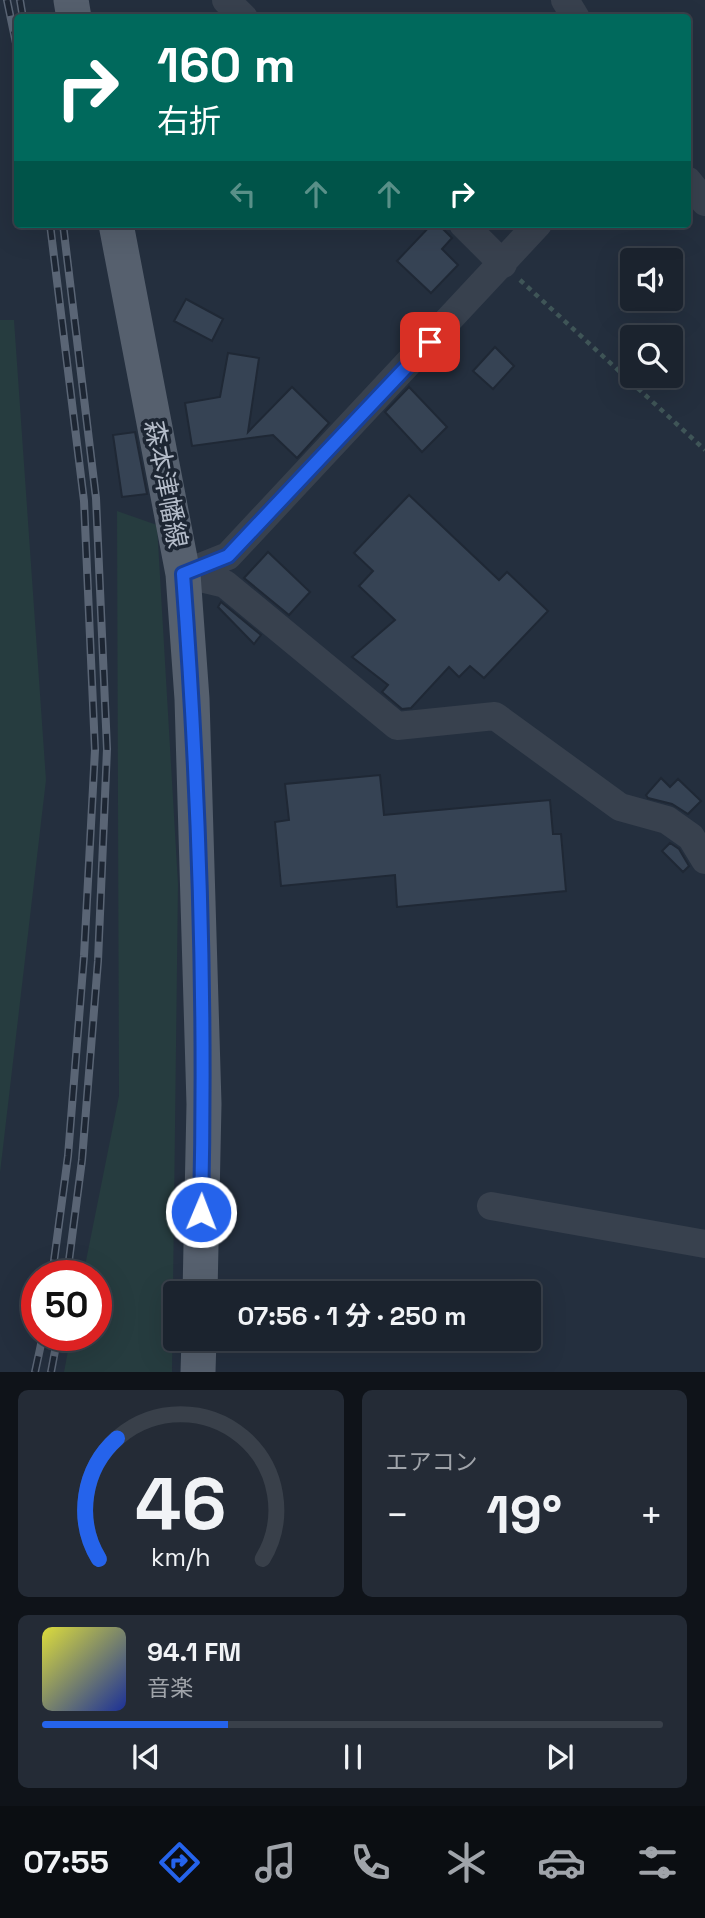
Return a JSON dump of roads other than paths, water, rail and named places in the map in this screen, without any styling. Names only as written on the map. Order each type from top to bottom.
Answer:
[{"type":"main road","name":"森本津幡線","points":[[117,228],[183,574],[192,699],[204,1104],[200,1281]]},
{"type":"main road","points":[[198,1372],[199,1351]]},
{"type":"street","points":[[226,0],[240,14]]},
{"type":"street","points":[[691,185],[705,202]]},
{"type":"street","points":[[467,228],[503,264]]},
{"type":"street","points":[[183,574],[228,556],[534,228]]},
{"type":"street","points":[[183,574],[225,584],[397,726],[495,716],[620,807],[667,820],[691,837],[705,860]]},
{"type":"street","points":[[491,1206],[705,1244]]},
{"type":"railway","points":[[7,0],[14,34]]},
{"type":"railway","points":[[20,0],[22,14]]},
{"type":"railway","points":[[50,228],[84,501],[95,750],[84,956],[68,1156],[54,1260]]},
{"type":"railway","points":[[63,228],[96,498],[107,749],[98,961],[82,1160],[69,1260]]},
{"type":"railway","points":[[35,1372],[40,1351]]},
{"type":"railway","points":[[51,1372],[55,1351]]}]
